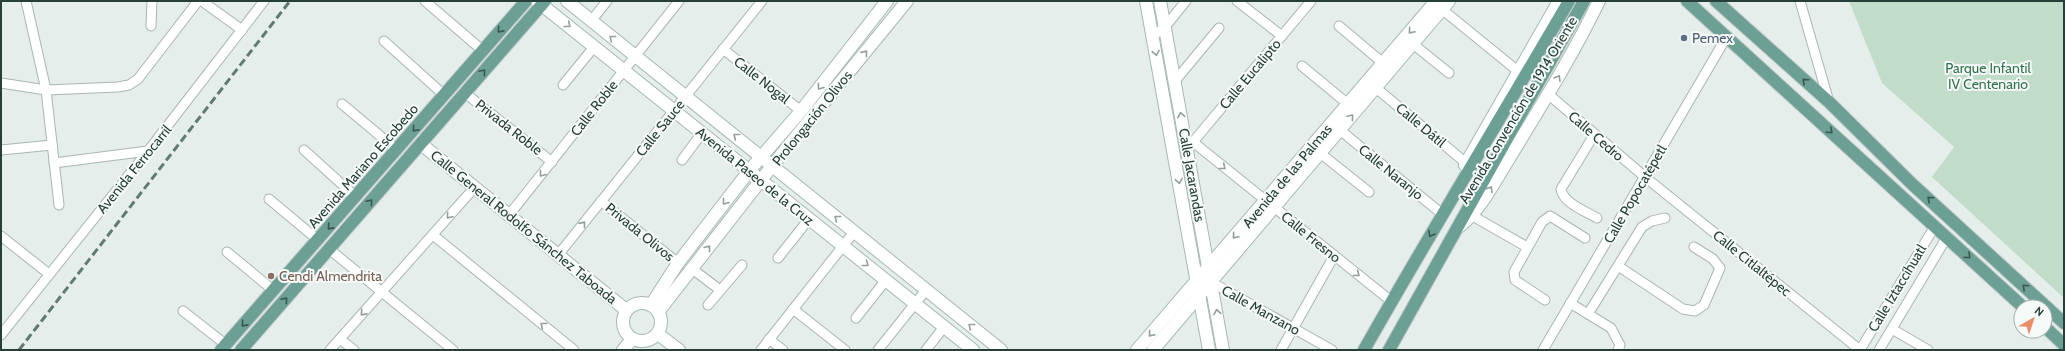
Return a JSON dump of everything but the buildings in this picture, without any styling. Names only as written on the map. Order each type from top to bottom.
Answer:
[{"type":"main road","name":"Avenida Mariano Escobedo","points":[[223,347],[356,197],[526,1]]},
{"type":"main road","name":"Avenida Convención de 1914 Oriente","points":[[1364,350],[1450,200],[1480,153],[1569,1]]},
{"type":"main road","name":"Avenida Convención de 1914 Oriente","points":[[1389,350],[1584,1]]},
{"type":"main road","points":[[1687,1],[2014,299]]},
{"type":"main road","points":[[1716,1],[1828,102],[1912,184],[2064,323]]},
{"type":"main road","name":"Avenida Mariano Escobedo","points":[[246,348],[329,249],[466,93],[542,2]]},
{"type":"main road","points":[[2053,335],[2064,345]]},
{"type":"street","points":[[26,1],[46,90],[59,205]]},
{"type":"street","points":[[151,26],[152,1]]},
{"type":"street","points":[[1,84],[46,90],[118,87],[129,85],[138,78],[198,1]]},
{"type":"street","points":[[202,1],[242,30]]},
{"type":"street","name":"Avenida Ferrocarril","points":[[1,335],[148,151],[264,1]]},
{"type":"street","points":[[425,1],[482,50]]},
{"type":"street","name":"Avenida Paseo de la Cruz","points":[[567,1],[685,97],[762,156],[772,166],[1001,350]]},
{"type":"street","points":[[591,21],[608,1]]},
{"type":"street","name":"Calle Roble","points":[[509,215],[679,1]]},
{"type":"street","name":"Calle Sauce","points":[[558,254],[762,1]]},
{"type":"street","name":"Prolongación Olivos","points":[[654,309],[678,263],[749,171],[801,111],[887,1]]},
{"type":"street","name":"Prolongación Olivos","points":[[654,309],[691,268],[907,1]]},
{"type":"street","name":"Calle Jacarandas","points":[[1146,1],[1209,350]]},
{"type":"street","name":"Calle Jacarandas","points":[[1160,1],[1175,81],[1189,142],[1211,282],[1224,350]]},
{"type":"street","points":[[1153,36],[1165,27],[1186,1]]},
{"type":"street","points":[[1237,1],[1282,36]]},
{"type":"street","name":"Calle Eucalipto","points":[[1189,142],[1311,1]]},
{"type":"street","name":"Avenida Convención de 1914 Oriente","points":[[1450,200],[1466,163],[1559,1]]},
{"type":"street","name":"Avenida Convención de 1914 Oriente","points":[[1456,229],[1478,208],[1576,48],[1599,1]]},
{"type":"street","points":[[1800,1],[1828,102]]},
{"type":"street","name":"Avenida Paseo de la Cruz","points":[[542,2],[594,47],[760,181],[974,350]]},
{"type":"street","points":[[1439,3],[1519,72]]},
{"type":"street","name":"Avenida de las Palmas","points":[[1138,350],[1197,280],[1320,153],[1340,130],[1413,44],[1439,3]]},
{"type":"street","name":"Avenida de las Palmas","points":[[1153,350],[1211,282],[1348,104],[1383,63],[1439,3]]},
{"type":"street","points":[[1339,26],[1383,63]]},
{"type":"street","points":[[1175,81],[1219,28]]},
{"type":"street","name":"Calle Popocatépetl","points":[[1543,350],[1726,38]]},
{"type":"street","points":[[384,41],[444,95]]},
{"type":"street","points":[[1413,44],[1449,73]]},
{"type":"street","points":[[563,84],[594,47]]},
{"type":"street","name":"Calle Nogal","points":[[723,49],[801,111]]},
{"type":"street","points":[[838,62],[850,70]]},
{"type":"street","points":[[1302,66],[1348,104]]},
{"type":"street","name":"Calle Dátil","points":[[1376,88],[1466,163]]},
{"type":"street","name":"Privada Roble","points":[[466,93],[552,162]]},
{"type":"street","name":"Calle Cedro","points":[[1548,94],[1594,135],[1645,177]]},
{"type":"street","points":[[342,104],[397,150]]},
{"type":"street","name":"Calle Naranjo","points":[[1340,130],[1442,214]]},
{"type":"street","points":[[682,160],[702,133]]},
{"type":"street","points":[[1594,135],[1561,189],[1562,196],[1597,218]]},
{"type":"street","name":"Calle Fresno","points":[[1189,142],[1270,204],[1391,301]]},
{"type":"street","name":"Calle General Rodolfo Sánchez Taboada","points":[[421,144],[626,310]]},
{"type":"street","points":[[1,150],[52,146]]},
{"type":"street","points":[[304,150],[356,197]]},
{"type":"street","points":[[54,163],[148,151]]},
{"type":"street","points":[[1320,153],[1369,192]]},
{"type":"street","name":"Calle Citlaltépec","points":[[1645,177],[1860,350]]},
{"type":"street","points":[[330,350],[475,187]]},
{"type":"street","points":[[269,198],[318,240]]},
{"type":"street","name":"Privada Olivos","points":[[601,201],[678,263]]},
{"type":"street","points":[[1471,215],[1527,247]]},
{"type":"street","points":[[1545,300],[1515,280],[1514,272],[1542,222],[1550,216],[1585,238]]},
{"type":"street","points":[[1588,314],[1642,227],[1652,220],[1665,218]]},
{"type":"street","points":[[778,258],[809,219]]},
{"type":"street","name":"Calle Iztaccíhuatl","points":[[1860,350],[1935,226]]},
{"type":"street","points":[[761,350],[854,232]]},
{"type":"street","points":[[433,235],[574,350]]},
{"type":"street","points":[[1,236],[49,274]]},
{"type":"street","name":"Calle Iztaccíhuatl","points":[[1879,350],[1947,237]]},
{"type":"street","points":[[1618,266],[1683,309],[1695,311],[1704,305],[1720,268],[1714,259],[1694,247]]},
{"type":"street","points":[[329,249],[452,350]]},
{"type":"street","points":[[227,252],[273,290]]},
{"type":"street","points":[[1281,350],[1334,256]]},
{"type":"street","points":[[708,306],[742,265]]},
{"type":"street","points":[[691,268],[720,290]]},
{"type":"street","points":[[856,318],[886,280]]},
{"type":"street","name":"Calle Manzano","points":[[1211,282],[1294,327],[1332,350]]},
{"type":"street","points":[[878,350],[926,290]]},
{"type":"street","points":[[638,303],[654,309],[661,323],[658,334],[649,341],[638,341],[627,335],[622,323],[626,310],[638,303]]},
{"type":"street","points":[[1570,303],[1611,328],[1620,345],[1618,350]]},
{"type":"street","points":[[793,309],[845,350]]},
{"type":"street","points":[[183,311],[223,347]]},
{"type":"street","points":[[926,350],[944,327]]},
{"type":"street","points":[[1892,329],[1928,350]]},
{"type":"street","points":[[658,334],[679,350]]},
{"type":"street","points":[[340,339],[354,350]]},
{"type":"street","points":[[623,350],[632,339]]},
{"type":"street","points":[[769,339],[783,350]]},
{"type":"green space","name":"Parque Infantil IV Centenario","points":[[1849,1],[2064,1],[2064,298],[1932,177],[1954,147],[1882,83]]},
{"type":"railway","points":[[19,350],[290,1]]},
{"type":"place","name":"Pemex","points":[[1684,38]]},
{"type":"place","name":"Cendi Almendrita","points":[[271,276]]}]
